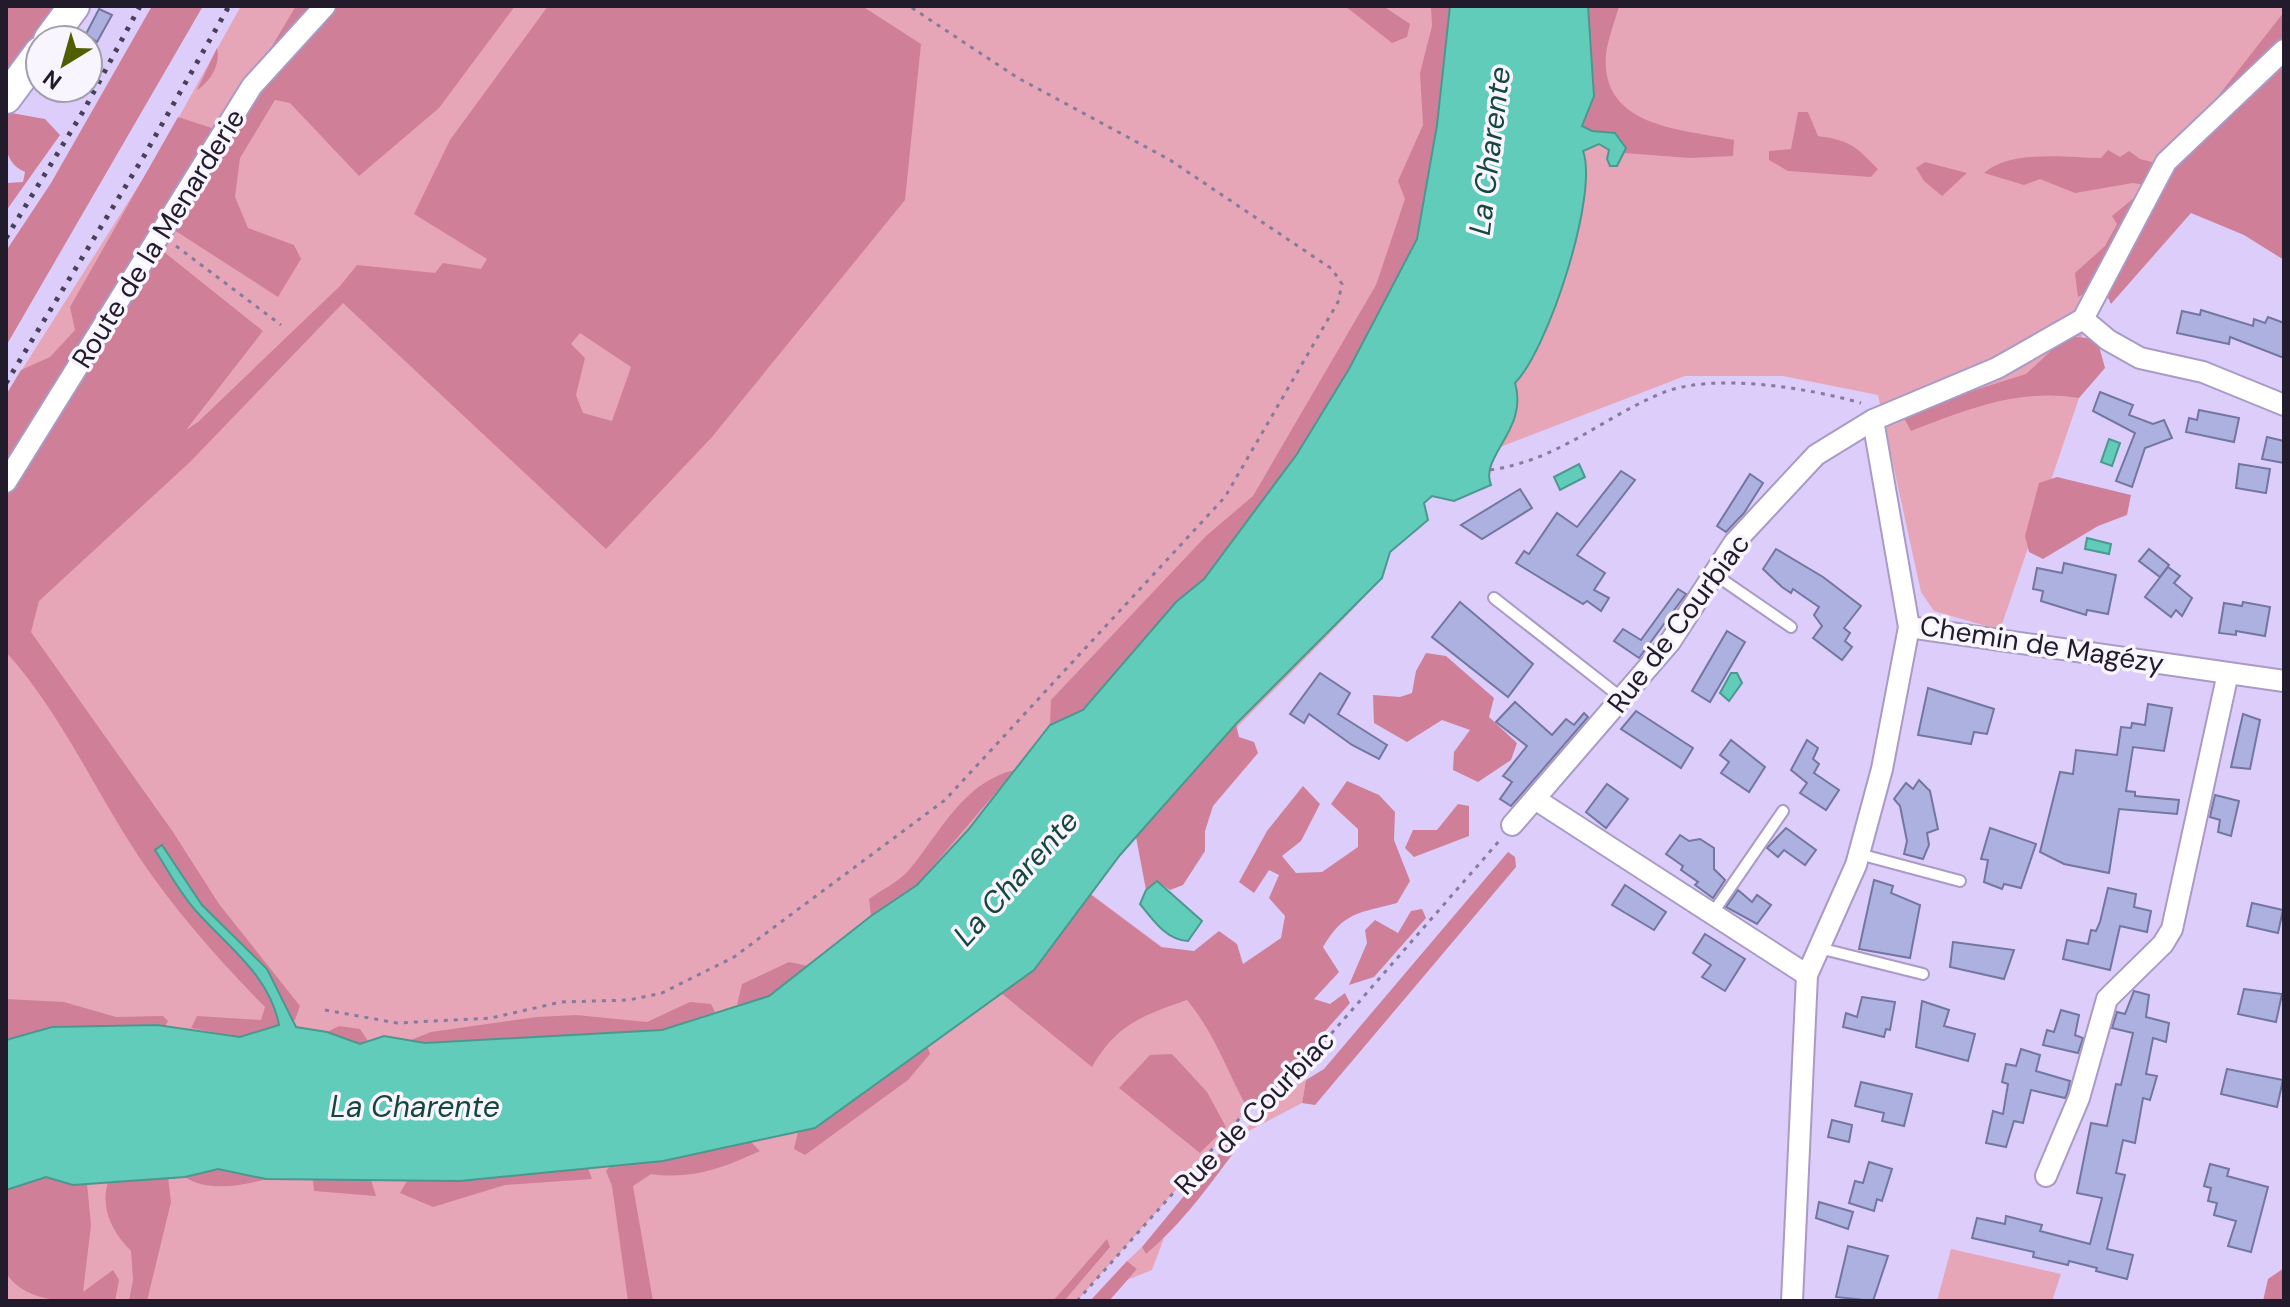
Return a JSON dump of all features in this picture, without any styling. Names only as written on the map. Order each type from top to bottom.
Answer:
[{"type":"main road","points":[[61,24],[74,6]]},
{"type":"main road","points":[[6,98],[24,74]]},
{"type":"street","name":"Route de la Menarderie","points":[[6,482],[252,86],[325,6]]},
{"type":"street","points":[[2284,50],[2166,162],[2083,319],[2108,340],[2140,358],[2203,372],[2284,405]]},
{"type":"street","name":"Rue de Courbiac","points":[[1512,825],[1670,642],[1734,543],[1816,455],[1877,419],[1997,368],[2083,319]]},
{"type":"street","name":"Chemin de Magézy","points":[[1877,419],[1909,627],[2284,681]]},
{"type":"street","points":[[1792,1301],[1807,975],[1859,854],[1882,769],[1909,627]]},
{"type":"street","points":[[2046,1176],[2079,1098],[2107,999],[2163,944],[2172,929],[2228,673]]},
{"type":"street","points":[[1535,799],[1807,975]]},
{"type":"lane","points":[[1714,574],[1791,627]]},
{"type":"lane","points":[[1494,598],[1623,699]]},
{"type":"lane","points":[[1712,914],[1783,811]]},
{"type":"lane","points":[[1859,854],[1960,881]]},
{"type":"lane","points":[[1819,948],[1923,974]]},
{"type":"path","points":[[325,1010],[397,1023],[491,1018],[561,1002],[629,1000],[662,993],[734,957],[945,800],[1225,497],[1248,458],[1338,302],[1342,284],[1332,269],[1170,160],[1018,78],[909,6]]},
{"type":"path","points":[[160,235],[281,325]]},
{"type":"path","points":[[1490,470],[1517,466],[1551,454],[1660,394],[1684,386],[1767,387],[1832,395],[1865,405],[1877,419]]},
{"type":"path","name":"Rue de Courbiac","points":[[1077,1301],[1248,1109],[1304,1065],[1512,825]]},
{"type":"shaded area","points":[[6,6],[57,6],[43,24],[24,24],[24,49],[6,73]]},
{"type":"shaded area","points":[[152,6],[203,6],[6,346],[6,251],[51,183],[96,104],[104,104],[104,90]]},
{"type":"shaded area","points":[[241,6],[2284,6],[2284,50],[2083,319],[2079,398],[2000,630],[1934,611],[1921,592],[1878,395],[1783,376],[1685,376],[1500,447],[1487,477],[1491,485],[1454,501],[1432,496],[1424,503],[1428,520],[1390,552],[1382,578],[1195,771],[1124,851],[1091,894],[1305,1054],[1248,1109],[1077,1301],[6,1301],[6,395],[156,158]]},
{"type":"shaded area","points":[[296,6],[515,6],[439,108],[359,176],[290,103],[275,100],[240,158],[235,197],[248,228],[294,245],[301,259],[278,297],[171,228],[150,235],[164,252],[263,331],[186,430],[340,286],[357,265],[435,273],[443,263],[481,269],[487,259],[414,214],[450,140],[548,6],[862,6],[921,44],[905,200],[712,437],[606,549],[343,303],[190,462],[39,601],[31,632],[173,832],[219,904],[300,1006],[295,1020],[240,1037],[191,1028],[197,1016],[261,1020],[265,1007],[199,935],[153,877],[44,700],[6,652],[6,395],[21,370],[50,357],[75,330],[70,307],[178,117],[221,131]],"holes":[[[580,333],[631,367],[612,421],[583,413],[576,395],[585,358],[571,344]]]},
{"type":"shaded area","points":[[1345,6],[1383,6],[1410,24],[1407,37],[1392,43]]},
{"type":"shaded area","points":[[1431,6],[1450,6],[1437,125],[1417,239],[1369,336],[1297,454],[1204,579],[1176,602],[1083,710],[1050,725],[1051,700],[1206,536],[1253,496],[1376,285],[1405,199],[1398,181],[1423,125],[1420,73],[1432,26]]},
{"type":"shaded area","points":[[1588,6],[1619,6],[1606,54],[1608,78],[1616,97],[1630,111],[1648,121],[1734,140],[1733,156],[1690,158],[1624,153],[1625,148],[1615,133],[1592,131],[1582,126],[1594,96]]},
{"type":"shaded area","points":[[2284,12],[2284,260],[2244,235],[2191,213],[2111,304],[2102,285],[2078,297],[2075,273],[2105,246],[2117,224],[2112,216],[2134,198],[2146,199],[2151,186],[2133,183],[2075,193],[2040,179],[2024,185],[1984,173],[1995,165],[2024,158],[2101,158],[2108,150],[2120,157],[2129,151],[2140,159],[2164,165]]},
{"type":"shaded area","points":[[217,48],[213,72],[197,90]]},
{"type":"shaded area","points":[[6,112],[45,119],[60,135],[6,211],[6,183],[23,182],[25,172],[8,155]]},
{"type":"shaded area","points":[[1798,112],[1808,112],[1818,136],[1851,145],[1878,169],[1871,177],[1788,171],[1769,160],[1769,151],[1791,149]]},
{"type":"shaded area","points":[[1925,162],[1967,173],[1942,196],[1924,181],[1916,168]]},
{"type":"shaded area","points":[[2067,336],[2097,339],[2105,368],[2079,398],[2035,396],[1993,403],[1911,431],[1904,418],[1953,397],[2026,374]]},
{"type":"shaded area","points":[[2057,477],[2131,495],[2127,515],[2098,526],[2043,559],[2029,552],[2025,536],[2039,483]]},
{"type":"shaded area","points":[[1426,653],[1446,656],[1494,698],[1489,717],[1517,743],[1511,760],[1478,782],[1453,770],[1454,752],[1470,730],[1442,720],[1407,742],[1374,723],[1373,695],[1400,697],[1412,693],[1416,671]]},
{"type":"shaded area","points":[[1236,724],[1239,737],[1254,742],[1258,753],[1213,806],[1205,831],[1205,851],[1183,885],[1170,890],[1157,881],[1146,890],[1136,837]]},
{"type":"shaded area","points":[[1015,770],[917,885],[871,916],[869,899],[905,874],[954,810],[981,785]]},
{"type":"shaded area","points":[[1347,781],[1379,795],[1395,812],[1394,840],[1410,881],[1397,903],[1354,915],[1331,935],[1323,947],[1339,972],[1314,999],[1330,1004],[1345,993],[1350,1003],[1305,1054],[1248,1109],[1213,1040],[1187,1000],[1132,1023],[1111,1041],[1092,1067],[1001,993],[1034,969],[1090,894],[1161,947],[1194,951],[1219,931],[1237,944],[1243,964],[1281,938],[1285,916],[1269,898],[1279,875],[1269,870],[1254,893],[1239,882],[1267,831],[1303,786],[1320,804],[1301,841],[1282,856],[1296,873],[1322,872],[1358,847],[1358,829],[1331,804]]},
{"type":"shaded area","points":[[1458,804],[1469,806],[1469,836],[1414,857],[1405,848],[1413,830],[1437,830]]},
{"type":"shaded area","points":[[1508,852],[1515,857],[1516,867],[1315,1105],[1302,1103],[1306,1080],[1324,1069]]},
{"type":"shaded area","points":[[1422,909],[1426,918],[1374,977],[1349,985],[1367,943],[1365,930],[1375,920],[1398,933],[1411,911]]},
{"type":"shaded area","points":[[789,962],[808,966],[769,996],[737,1005],[742,984]]},
{"type":"shaded area","points":[[6,999],[64,1002],[116,1017],[163,1016],[168,1021],[165,1026],[52,1027],[6,1040]]},
{"type":"shaded area","points":[[690,1002],[711,1004],[715,1012],[662,1030],[425,1043],[411,1040],[431,1032],[537,1017],[576,1015],[647,1022]]},
{"type":"shaded area","points":[[339,1026],[360,1029],[368,1041],[360,1044],[327,1032]]},
{"type":"shaded area","points":[[927,1046],[930,1054],[908,1080],[805,1155],[794,1149],[798,1132],[815,1128]]},
{"type":"shaded area","points":[[1172,1054],[1207,1092],[1226,1127],[1200,1153],[1119,1088],[1150,1055]]},
{"type":"shaded area","points":[[1306,1080],[1302,1103],[1239,1136],[1278,1095]]},
{"type":"shaded area","points":[[1239,1136],[1240,1144],[1208,1187],[1185,1216],[1146,1254],[1142,1247],[1226,1145]]},
{"type":"shaded area","points":[[751,1142],[760,1151],[733,1163],[693,1174],[651,1174],[633,1186],[653,1301],[628,1301],[612,1186],[606,1171],[610,1166],[663,1161]]},
{"type":"shaded area","points":[[588,1168],[592,1179],[505,1185],[433,1207],[400,1193],[407,1181],[460,1181]]},
{"type":"shaded area","points":[[218,1169],[266,1179],[247,1184],[214,1186],[185,1177]]},
{"type":"shaded area","points":[[46,1177],[73,1185],[87,1184],[91,1225],[83,1292],[113,1270],[119,1280],[115,1301],[40,1297],[15,1284],[6,1273],[6,1190]]},
{"type":"shaded area","points":[[168,1177],[171,1202],[147,1301],[129,1301],[133,1280],[131,1251],[109,1219],[106,1201],[108,1182]]},
{"type":"shaded area","points":[[313,1180],[371,1180],[376,1196],[314,1191]]},
{"type":"shaded area","points":[[1164,1238],[1152,1270],[1127,1280],[1137,1269],[1127,1261],[1142,1247],[1146,1253]]},
{"type":"shaded area","points":[[1107,1239],[1110,1247],[1064,1301],[1053,1301]]},
{"type":"shaded area","points":[[1951,1249],[2061,1274],[2052,1301],[1937,1301]]},
{"type":"shaded area","points":[[1127,1261],[1137,1269],[1109,1301],[1090,1301]]},
{"type":"shaded area","points":[[2284,1268],[2284,1301],[2263,1301],[2268,1279]]},
{"type":"water","name":"La Charente","points":[[1450,6],[1588,6],[1594,96],[1582,126],[1592,131],[1615,133],[1626,148],[1617,166],[1610,166],[1607,159],[1609,150],[1599,144],[1583,151],[1586,172],[1584,201],[1577,235],[1542,339],[1515,383],[1515,415],[1492,463],[1489,474],[1491,485],[1454,501],[1432,496],[1424,503],[1428,520],[1390,552],[1382,578],[1236,724],[1120,855],[1034,970],[815,1128],[663,1161],[460,1181],[266,1179],[218,1169],[185,1177],[73,1185],[46,1177],[6,1190],[6,1040],[52,1027],[157,1025],[240,1037],[279,1025],[267,992],[257,977],[180,890],[155,850],[162,845],[202,905],[267,969],[296,1027],[327,1032],[360,1044],[384,1036],[425,1043],[662,1030],[769,996],[871,916],[917,885],[968,830],[1050,725],[1083,710],[1176,602],[1204,579],[1297,454],[1349,369],[1417,239],[1437,125]]},
{"type":"water","points":[[2109,439],[2120,443],[2112,466],[2101,462]]},
{"type":"water","points":[[1579,464],[1585,477],[1560,490],[1554,477]]},
{"type":"water","points":[[2087,538],[2111,544],[2109,554],[2085,549]]},
{"type":"water","points":[[1731,673],[1737,673],[1742,683],[1729,701],[1720,693]]},
{"type":"water","points":[[1157,881],[1202,921],[1188,941],[1167,933],[1140,904],[1146,890]]},
{"type":"building","points":[[99,9],[112,15],[104,29],[104,24],[91,24]]},
{"type":"building","points":[[2201,310],[2253,326],[2254,319],[2265,323],[2268,317],[2284,323],[2284,358],[2230,337],[2229,344],[2177,333],[2182,311],[2200,315]]},
{"type":"building","points":[[2100,392],[2133,405],[2129,415],[2153,424],[2164,420],[2172,438],[2145,448],[2132,487],[2116,481],[2135,433],[2093,411]]},
{"type":"building","points":[[2199,410],[2239,418],[2234,442],[2186,432],[2189,418],[2197,420]]},
{"type":"building","points":[[2267,437],[2284,441],[2284,463],[2262,459]]},
{"type":"building","points":[[2239,464],[2270,469],[2266,493],[2236,488]]},
{"type":"building","points":[[1621,471],[1635,480],[1577,555],[1605,573],[1594,590],[1609,598],[1601,611],[1587,601],[1583,604],[1516,563],[1524,551],[1529,554],[1557,513],[1577,527]]},
{"type":"building","points":[[1750,474],[1763,483],[1744,513],[1726,532],[1717,526]]},
{"type":"building","points":[[1520,489],[1532,508],[1482,539],[1461,525]]},
{"type":"building","points":[[1776,549],[1823,577],[1861,606],[1844,628],[1850,633],[1845,641],[1852,647],[1842,660],[1813,638],[1822,626],[1814,615],[1819,607],[1793,589],[1791,593],[1782,587],[1763,569]]},
{"type":"building","points":[[2149,549],[2169,565],[2160,577],[2139,561]]},
{"type":"building","points":[[2064,563],[2116,575],[2108,614],[2087,610],[2086,615],[2041,601],[2043,591],[2033,589],[2037,568],[2062,573]]},
{"type":"building","points":[[2168,567],[2180,576],[2174,583],[2192,598],[2182,616],[2176,610],[2171,617],[2145,597]]},
{"type":"building","points":[[1678,589],[1686,594],[1639,658],[1614,641],[1623,629],[1641,640]]},
{"type":"building","points":[[1460,602],[1533,664],[1508,697],[1432,637]]},
{"type":"building","points":[[2243,602],[2270,607],[2265,636],[2236,631],[2236,635],[2219,633],[2224,603],[2242,606]]},
{"type":"building","points":[[1727,631],[1745,642],[1710,702],[1692,691]]},
{"type":"building","points":[[1320,673],[1350,693],[1338,714],[1387,745],[1379,759],[1352,745],[1309,714],[1304,723],[1290,714]]},
{"type":"building","points":[[1928,688],[1994,709],[1987,734],[1974,732],[1971,744],[1918,735]]},
{"type":"building","points":[[1515,702],[1552,735],[1566,719],[1574,725],[1584,713],[1588,717],[1511,806],[1500,799],[1512,782],[1503,776],[1527,746],[1496,722]]},
{"type":"building","points":[[2148,704],[2172,708],[2164,751],[2133,747],[2126,791],[2135,792],[2135,796],[2179,800],[2177,814],[2119,809],[2109,873],[2064,864],[2040,852],[2060,772],[2073,774],[2076,750],[2117,755],[2121,727],[2131,728],[2132,723],[2145,725]]},
{"type":"building","points":[[1636,711],[1693,748],[1681,768],[1621,729]]},
{"type":"building","points":[[2243,714],[2260,720],[2250,769],[2231,767]]},
{"type":"building","points":[[1731,740],[1765,767],[1749,792],[1721,773],[1729,762],[1720,755]]},
{"type":"building","points":[[1807,740],[1818,748],[1813,759],[1819,764],[1814,773],[1839,790],[1826,810],[1800,793],[1807,783],[1791,770]]},
{"type":"building","points":[[1919,780],[1930,791],[1938,829],[1927,833],[1929,845],[1923,859],[1904,854],[1907,841],[1900,806],[1894,799],[1906,783],[1913,789]]},
{"type":"building","points":[[1607,784],[1628,799],[1606,828],[1586,812]]},
{"type":"building","points":[[2215,795],[2239,801],[2231,836],[2218,832],[2220,820],[2210,817]]},
{"type":"building","points":[[1786,828],[1816,850],[1805,865],[1784,850],[1778,857],[1767,848]]},
{"type":"building","points":[[1990,828],[2036,844],[2021,888],[2004,884],[2002,889],[1984,882],[1988,860],[1981,859]]},
{"type":"building","points":[[1680,835],[1689,841],[1700,839],[1714,848],[1714,869],[1725,880],[1713,898],[1695,885],[1698,882],[1681,870],[1683,866],[1666,854]]},
{"type":"building","points":[[1874,880],[1893,886],[1891,893],[1920,905],[1910,958],[1859,949]]},
{"type":"building","points":[[1625,885],[1666,912],[1654,930],[1612,905]]},
{"type":"building","points":[[2108,888],[2136,894],[2134,907],[2151,911],[2147,932],[2120,926],[2110,970],[2063,959],[2067,940],[2088,944],[2091,930],[2096,931],[2100,922]]},
{"type":"building","points":[[1738,890],[1752,902],[1757,895],[1771,905],[1757,924],[1726,907]]},
{"type":"building","points":[[2252,903],[2283,910],[2278,933],[2247,926]]},
{"type":"building","points":[[1705,934],[1745,959],[1725,991],[1702,977],[1711,965],[1693,953]]},
{"type":"building","points":[[1953,942],[2014,950],[2004,979],[1950,967]]},
{"type":"building","points":[[2244,989],[2282,994],[2276,1022],[2238,1014]]},
{"type":"building","points":[[2134,991],[2149,995],[2146,1017],[2169,1023],[2166,1042],[2153,1038],[2146,1074],[2157,1076],[2150,1100],[2143,1098],[2135,1143],[2123,1140],[2116,1173],[2125,1175],[2107,1249],[2133,1255],[2127,1279],[2096,1271],[2097,1268],[2033,1257],[2034,1252],[1972,1238],[1977,1218],[2005,1224],[2006,1216],[2042,1225],[2040,1231],[2090,1244],[2102,1198],[2077,1193],[2091,1123],[2107,1126],[2116,1084],[2121,1085],[2133,1033],[2112,1028],[2117,1012],[2125,1014]]},
{"type":"building","points":[[1862,997],[1895,1002],[1890,1030],[1886,1029],[1884,1037],[1843,1027],[1846,1013],[1857,1017]]},
{"type":"building","points":[[1922,1001],[1949,1010],[1944,1026],[1975,1034],[1968,1061],[1916,1047]]},
{"type":"building","points":[[2061,1010],[2079,1015],[2075,1035],[2083,1038],[2078,1053],[2043,1045],[2047,1030],[2054,1032]]},
{"type":"building","points":[[2021,1049],[2040,1055],[2036,1071],[2070,1081],[2067,1094],[2065,1098],[2031,1090],[2023,1123],[2014,1121],[2006,1147],[1986,1143],[1993,1111],[2003,1114],[2008,1084],[2002,1082],[2006,1064],[2016,1066]]},
{"type":"building","points":[[2227,1069],[2283,1080],[2277,1107],[2221,1094]]},
{"type":"building","points":[[1861,1082],[1912,1094],[1904,1126],[1882,1121],[1884,1113],[1855,1106]]},
{"type":"building","points":[[1832,1120],[1852,1125],[1849,1142],[1828,1137]]},
{"type":"building","points":[[1869,1162],[1892,1169],[1882,1201],[1877,1199],[1874,1211],[1849,1203],[1855,1181],[1863,1183]]},
{"type":"building","points":[[2210,1164],[2229,1169],[2227,1176],[2268,1187],[2251,1252],[2228,1246],[2236,1221],[2214,1215],[2217,1203],[2208,1201],[2211,1188],[2204,1186]]},
{"type":"building","points":[[1819,1202],[1853,1212],[1848,1229],[1816,1218]]},
{"type":"building","points":[[1848,1246],[1888,1256],[1873,1301],[1836,1297]]},
{"type":"railway","points":[[6,238],[84,110],[140,6]]},
{"type":"railway","points":[[6,383],[144,156],[229,6]]}]
